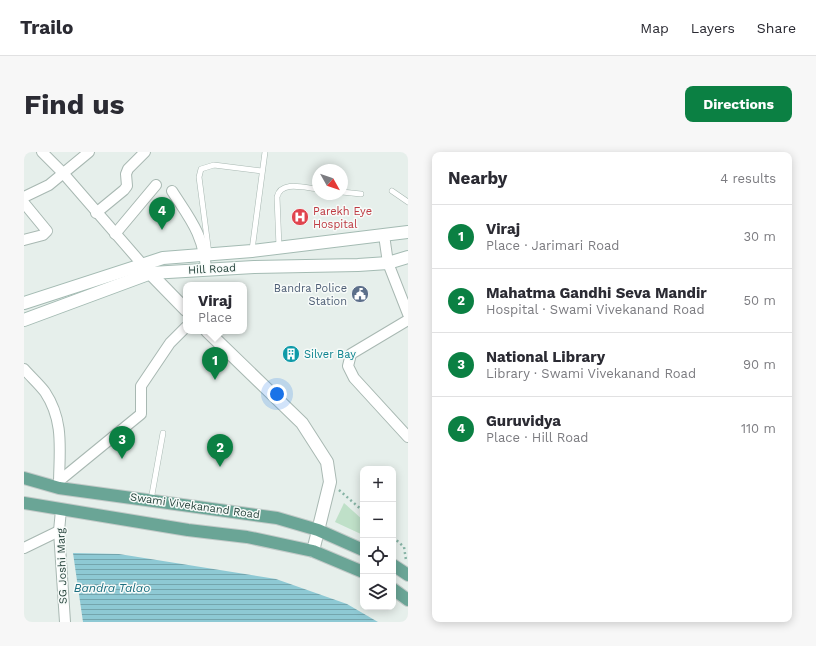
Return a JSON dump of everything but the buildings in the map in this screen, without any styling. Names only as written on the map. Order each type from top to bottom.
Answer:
[{"type":"main road","name":"Hill Road","points":[[24,303],[163,258],[252,251],[408,232]]},
{"type":"main road","name":"Hill Road","points":[[24,320],[150,273],[388,263],[408,257]]},
{"type":"main road","points":[[142,264],[183,307]]},
{"type":"main road","points":[[210,334],[302,423],[327,462],[330,482],[313,551]]},
{"type":"main road","name":"Swami Vivekanand Road","points":[[24,478],[151,500],[277,518],[318,530],[360,549]]},
{"type":"main road","points":[[24,504],[247,537],[313,551],[360,571]]},
{"type":"main road","points":[[396,566],[407,571]]},
{"type":"main road","points":[[396,591],[408,600]]},
{"type":"street","points":[[42,152],[63,173],[96,213],[142,264]]},
{"type":"street","points":[[24,197],[49,185],[89,152]]},
{"type":"street","points":[[96,213],[124,190],[127,186],[126,174],[128,169],[145,152]]},
{"type":"street","points":[[115,234],[156,185]]},
{"type":"street","points":[[172,191],[200,235],[207,254],[206,270]]},
{"type":"street","points":[[24,204],[47,231],[43,235],[24,240]]},
{"type":"street","points":[[384,235],[388,263],[408,314]]},
{"type":"street","points":[[408,320],[351,354],[348,366],[354,378],[408,437]]},
{"type":"street","points":[[59,485],[141,414],[141,386],[170,344],[183,329]]},
{"type":"street","points":[[24,369],[45,392],[57,416],[60,430],[59,485]]},
{"type":"street","name":"SG Joshi Marg","points":[[61,510],[59,530],[65,622]]},
{"type":"street","points":[[24,548],[59,530]]},
{"type":"lane","points":[[252,251],[266,152]]},
{"type":"lane","points":[[207,254],[199,177],[201,169],[214,165],[262,172]]},
{"type":"lane","points":[[279,248],[278,192],[283,188],[293,186],[312,188]]},
{"type":"lane","points":[[392,191],[408,202]]},
{"type":"lane","points":[[348,193],[361,194]]},
{"type":"lane","points":[[151,500],[163,433]]},
{"type":"path","points":[[330,482],[360,508]]},
{"type":"path","points":[[394,538],[404,547],[407,571]]},
{"type":"green space","points":[[344,503],[360,517],[360,534],[335,522]]},
{"type":"water","name":"Bandra Talao","points":[[73,553],[119,554],[276,579],[347,604],[378,622],[83,622]]},
{"type":"place","name":"Parekh Eye Hospital","points":[[300,217]]},
{"type":"place","name":"Guruvidya","points":[[162,230]]},
{"type":"place","name":"Bandra Police Station","points":[[360,294]]},
{"type":"place","name":"Silver Bay","points":[[291,354]]},
{"type":"place","name":"Viraj","points":[[215,380]]},
{"type":"place","name":"National Library","points":[[122,459]]},
{"type":"place","name":"Mahatma Gandhi Seva Mandir","points":[[220,467]]}]
